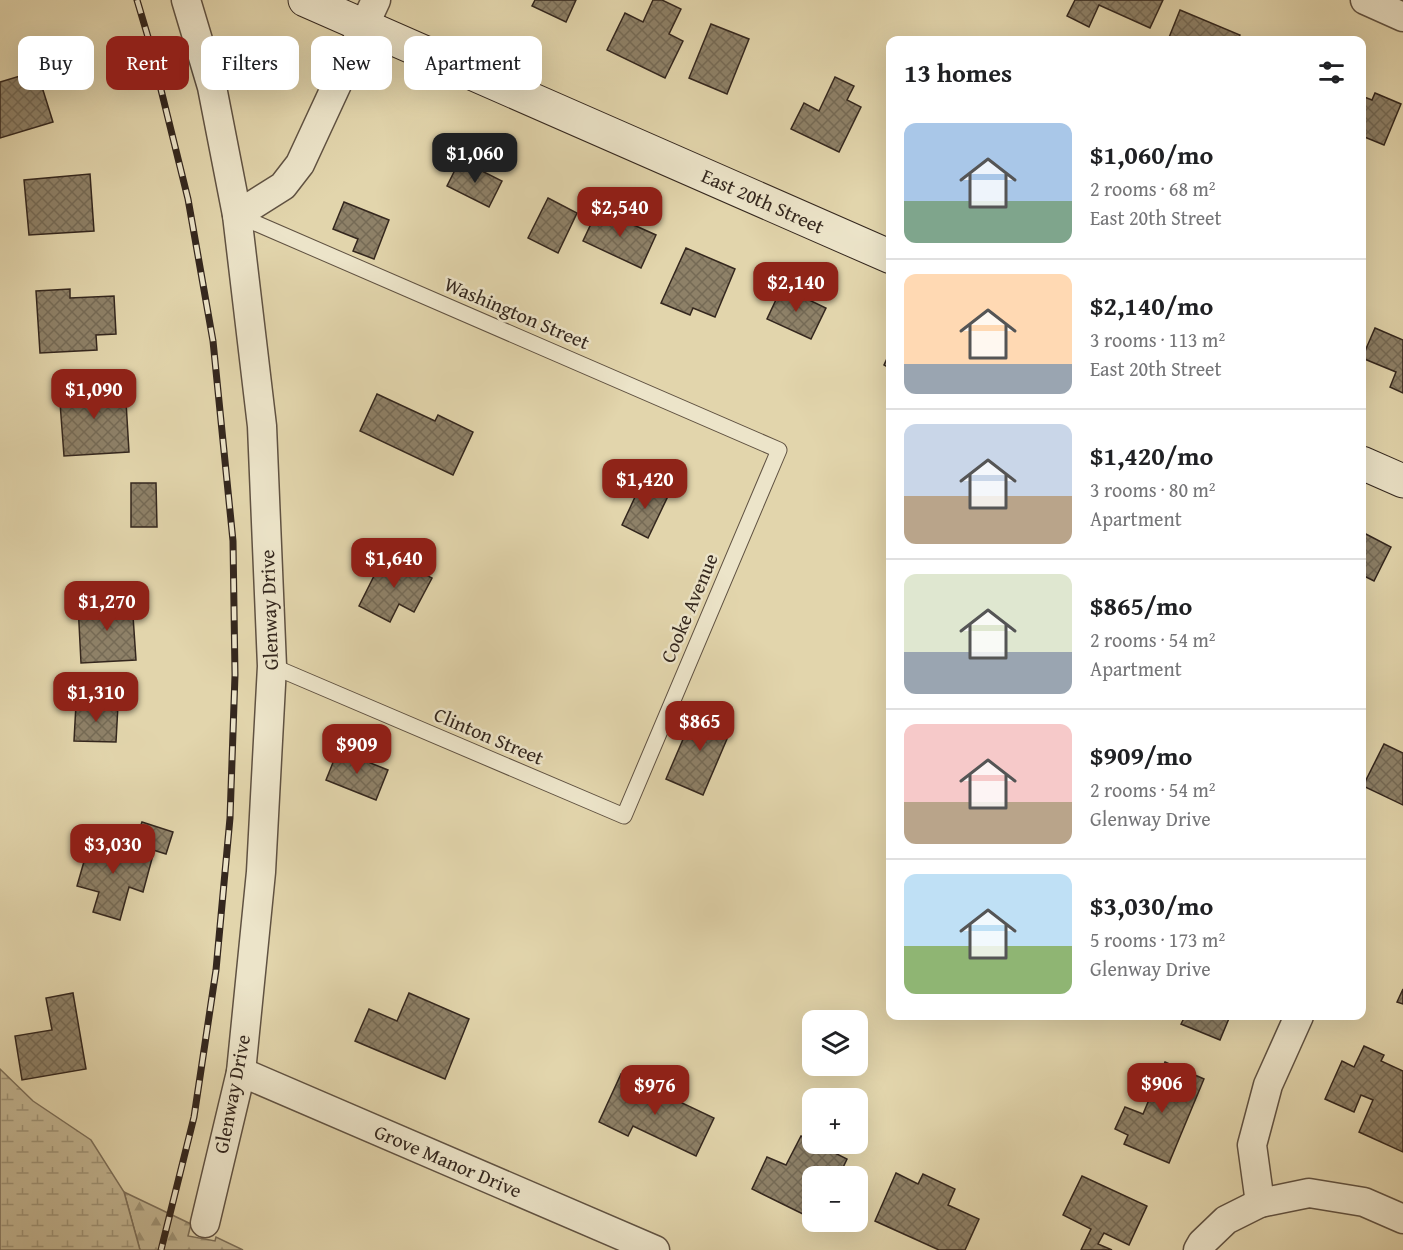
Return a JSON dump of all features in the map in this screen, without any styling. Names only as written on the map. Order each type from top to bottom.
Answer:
[{"type":"street","name":"Glenway Drive","points":[[186,0],[212,87],[237,215],[262,426],[272,666],[261,872],[240,1072],[205,1223]]},
{"type":"street","name":"East 20th Street","points":[[305,0],[370,13],[886,255]]},
{"type":"street","points":[[1365,0],[1403,17]]},
{"type":"street","points":[[237,215],[283,186],[300,164],[370,13]]},
{"type":"street","points":[[1366,465],[1403,481]]},
{"type":"street","points":[[1260,1203],[1252,1145],[1268,1085],[1297,1020]]},
{"type":"street","name":"Grove Manor Drive","points":[[240,1072],[655,1250]]},
{"type":"street","points":[[1198,1250],[1202,1243],[1226,1220],[1260,1203],[1309,1193],[1364,1202],[1403,1219]]},
{"type":"lane","name":"Washington Street","points":[[237,215],[779,450]]},
{"type":"lane","name":"Cooke Avenue","points":[[624,816],[779,450]]},
{"type":"lane","name":"Clinton Street","points":[[272,666],[624,816]]},
{"type":"green space","points":[[0,1069],[33,1101],[91,1140],[124,1192],[140,1250],[0,1250]]},
{"type":"green space","points":[[124,1192],[191,1224],[188,1236],[215,1241],[216,1237],[243,1250],[140,1250]]},
{"type":"building","points":[[535,0],[576,0],[566,22],[532,6]]},
{"type":"building","points":[[653,0],[662,0],[681,9],[669,34],[683,41],[665,78],[607,50],[625,13],[643,22]]},
{"type":"building","points":[[1075,0],[1163,0],[1150,28],[1099,5],[1089,27],[1067,16]]},
{"type":"building","points":[[1180,10],[1240,35],[1239,36],[1170,36]]},
{"type":"building","points":[[711,24],[749,39],[727,94],[689,78]]},
{"type":"building","points":[[18,77],[18,90],[43,90],[53,122],[0,138],[0,82]]},
{"type":"building","points":[[835,77],[854,86],[847,100],[861,107],[839,152],[791,129],[804,103],[819,111]]},
{"type":"building","points":[[1375,93],[1401,104],[1384,145],[1366,138],[1366,98],[1372,100]]},
{"type":"building","points":[[460,160],[502,181],[489,207],[447,186]]},
{"type":"building","points":[[90,174],[94,231],[29,235],[24,180]]},
{"type":"building","points":[[548,198],[577,213],[558,253],[528,238]]},
{"type":"building","points":[[344,202],[389,220],[374,259],[353,251],[358,239],[333,229]]},
{"type":"building","points":[[598,209],[656,235],[641,268],[583,241]]},
{"type":"building","points":[[686,248],[735,269],[715,317],[693,308],[690,315],[661,303]]},
{"type":"building","points":[[782,287],[826,308],[811,339],[767,319]]},
{"type":"building","points":[[70,289],[70,298],[114,296],[116,334],[96,335],[97,350],[40,353],[36,291]]},
{"type":"building","points":[[1375,328],[1403,340],[1403,393],[1390,387],[1396,372],[1366,360],[1366,349]]},
{"type":"building","points":[[125,385],[129,452],[64,456],[59,389]]},
{"type":"building","points":[[377,394],[435,421],[438,415],[473,432],[453,475],[360,431]]},
{"type":"building","points":[[642,482],[669,494],[648,538],[622,525]]},
{"type":"building","points":[[131,483],[156,483],[157,527],[131,527]]},
{"type":"building","points":[[1366,534],[1391,547],[1374,581],[1366,577]]},
{"type":"building","points":[[385,554],[432,578],[414,612],[399,604],[390,622],[359,606]]},
{"type":"building","points":[[132,601],[136,660],[81,663],[78,604]]},
{"type":"building","points":[[76,704],[118,705],[116,742],[74,741]]},
{"type":"building","points":[[696,709],[733,725],[703,795],[666,779]]},
{"type":"building","points":[[1384,744],[1403,753],[1403,805],[1366,787],[1366,780]]},
{"type":"building","points":[[338,750],[388,770],[376,800],[326,780]]},
{"type":"building","points":[[142,822],[173,832],[166,854],[134,844]]},
{"type":"building","points":[[91,837],[153,855],[143,892],[129,887],[120,920],[93,912],[99,892],[77,886]]},
{"type":"building","points":[[1403,989],[1403,1004],[1397,1002]]},
{"type":"building","points":[[73,993],[86,1069],[22,1080],[15,1036],[52,1030],[46,998]]},
{"type":"building","points":[[409,993],[469,1019],[445,1079],[355,1041],[369,1009],[397,1021]]},
{"type":"building","points":[[1183,1020],[1228,1020],[1220,1040],[1181,1024]]},
{"type":"building","points":[[1364,1046],[1384,1055],[1381,1061],[1403,1071],[1403,1152],[1359,1132],[1373,1100],[1361,1095],[1354,1112],[1325,1099],[1342,1061],[1354,1067]]},
{"type":"building","points":[[1165,1062],[1204,1079],[1169,1163],[1124,1144],[1128,1135],[1115,1129],[1125,1107],[1143,1114]]},
{"type":"building","points":[[621,1074],[714,1118],[696,1156],[633,1126],[628,1136],[599,1122]]},
{"type":"building","points":[[801,1136],[802,1154],[837,1154],[847,1159],[844,1166],[802,1166],[802,1214],[752,1189],[767,1157],[786,1165]]},
{"type":"building","points":[[896,1173],[918,1184],[923,1174],[955,1189],[948,1205],[979,1219],[965,1250],[939,1250],[875,1221]]},
{"type":"building","points":[[1082,1176],[1147,1206],[1129,1245],[1104,1233],[1098,1244],[1112,1250],[1081,1250],[1091,1229],[1063,1215]]},
{"type":"railway","points":[[137,0],[188,199],[213,341],[233,541],[235,675],[230,818],[216,970],[194,1117],[161,1250]]}]
